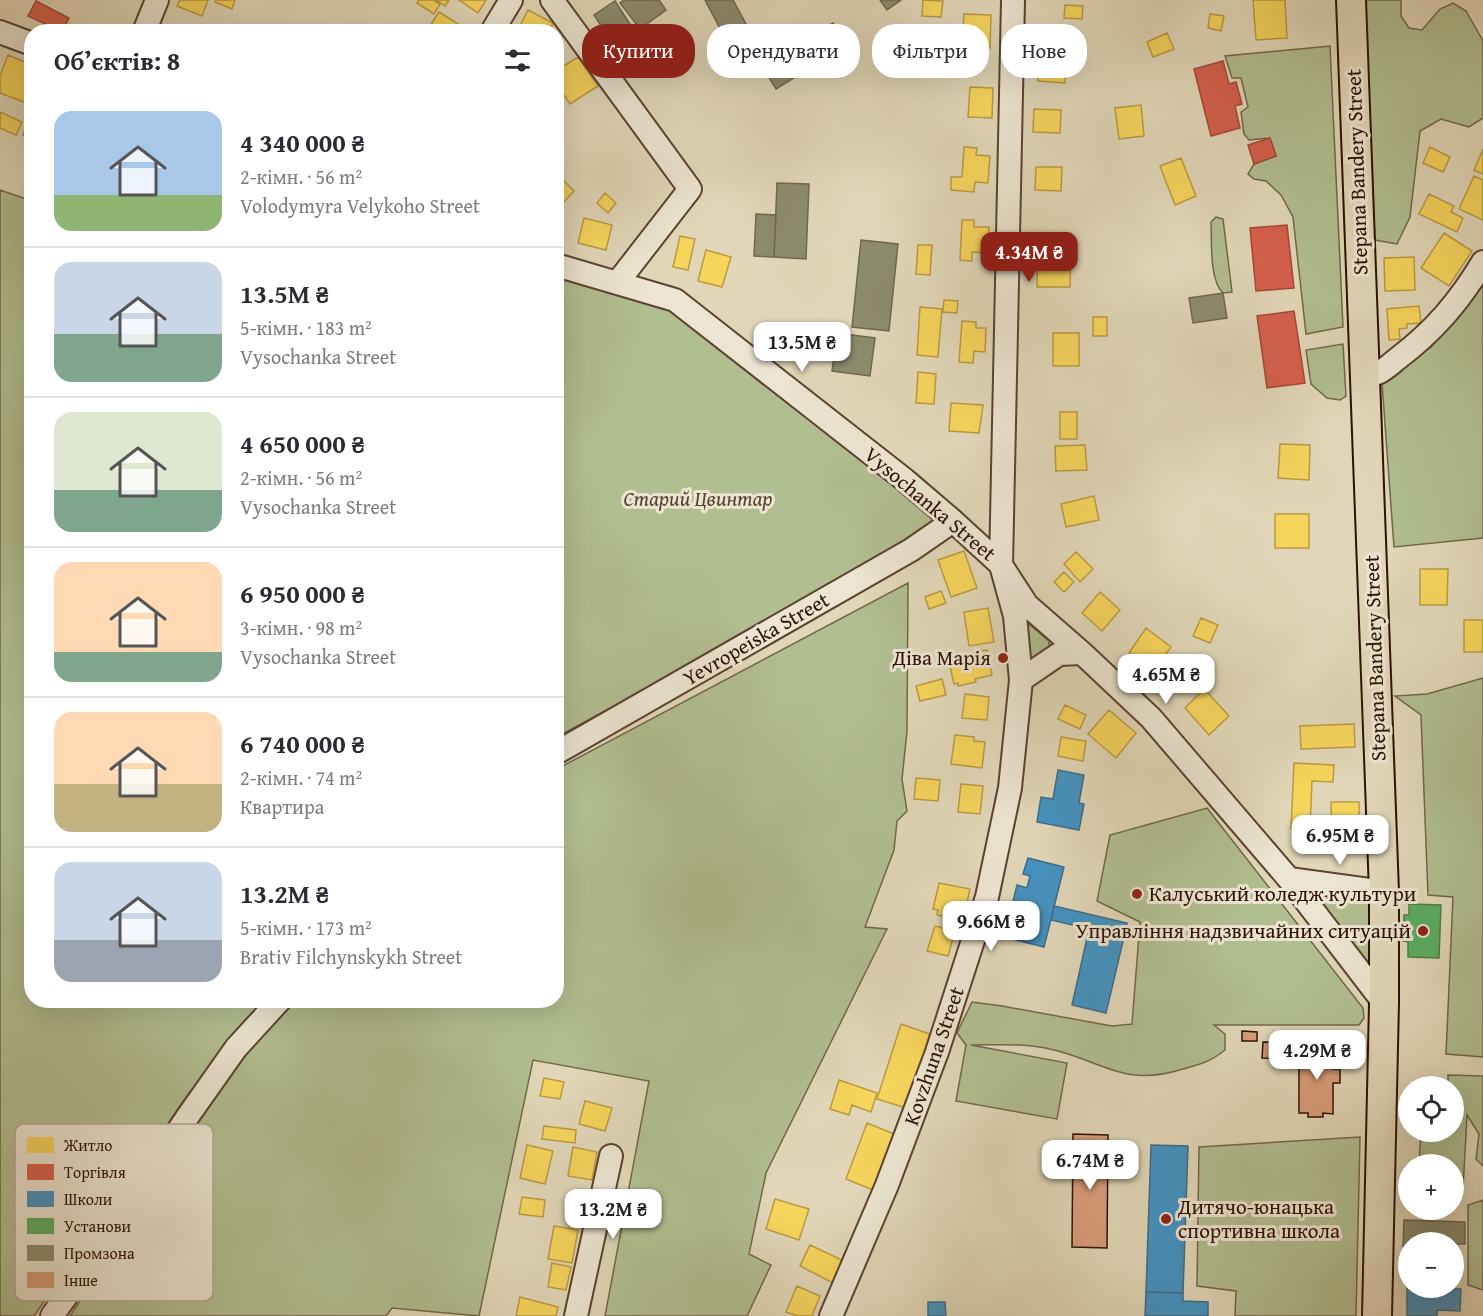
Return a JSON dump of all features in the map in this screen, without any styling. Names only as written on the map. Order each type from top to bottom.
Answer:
[{"type":"main road","name":"Stepana Bandery Street","points":[[1351,0],[1384,892],[1384,1003],[1377,1316]]},
{"type":"street","points":[[147,24],[157,0]]},
{"type":"street","points":[[497,24],[511,0]]},
{"type":"street","points":[[552,0],[690,189],[617,283]]},
{"type":"street","points":[[1001,565],[1013,0]]},
{"type":"street","points":[[0,32],[24,41]]},
{"type":"street","points":[[1365,376],[1377,375],[1424,339],[1456,303],[1483,262]]},
{"type":"street","name":"Vysochanka Street","points":[[564,267],[675,300],[954,521],[1001,565],[1027,605],[1082,652],[1151,718],[1289,879],[1384,1003]]},
{"type":"street","name":"Yevropeiska Street","points":[[564,748],[911,550],[954,521]]},
{"type":"street","name":"Kovzhuna Street","points":[[831,1316],[887,1185],[933,1063],[987,897],[1010,788],[1021,680],[1015,616],[1001,565]]},
{"type":"street","points":[[1021,680],[1059,654],[1082,652]]},
{"type":"street","points":[[1289,879],[1384,892]]},
{"type":"street","points":[[183,1124],[236,1048],[273,1008]]},
{"type":"street","points":[[576,1316],[611,1156]]},
{"type":"street","points":[[52,1316],[63,1301]]},
{"type":"green space","points":[[1365,0],[1401,0],[1401,16],[1409,28],[1422,30],[1440,9],[1453,3],[1466,11],[1483,41],[1483,118],[1469,127],[1441,119],[1420,131],[1410,217],[1397,244],[1375,240]]},
{"type":"green space","points":[[1330,46],[1343,327],[1306,334],[1293,217],[1281,195],[1266,181],[1254,179],[1248,174],[1254,164],[1276,156],[1270,138],[1249,140],[1244,134],[1241,112],[1248,107],[1241,78],[1232,78],[1225,56]]},
{"type":"green space","points":[[0,190],[24,198],[24,1008],[257,1008],[168,1124],[15,1124],[15,1301],[44,1301],[34,1316],[0,1316]]},
{"type":"green space","points":[[1216,217],[1223,219],[1232,292],[1223,293],[1213,270],[1211,222]]},
{"type":"green space","name":"Старий Цвинтар","points":[[564,267],[675,300],[953,521],[564,733]]},
{"type":"green space","points":[[1483,285],[1483,538],[1394,547],[1382,383],[1431,347]]},
{"type":"green space","points":[[1343,344],[1346,396],[1340,400],[1327,398],[1311,384],[1306,350]]},
{"type":"green space","points":[[908,583],[907,731],[902,779],[907,811],[897,821],[894,850],[865,927],[887,929],[766,1173],[749,1254],[771,1265],[747,1316],[605,1316],[649,1081],[533,1060],[479,1316],[392,1308],[386,1316],[70,1316],[80,1301],[213,1301],[213,1124],[196,1124],[239,1059],[286,1008],[564,1008],[564,765]]},
{"type":"green space","points":[[1024,620],[1049,641],[1049,648],[1032,659],[1027,658]]},
{"type":"green space","points":[[1483,678],[1483,1057],[1446,1054],[1453,897],[1428,895],[1421,715],[1395,696],[1427,694]]},
{"type":"green space","points":[[1207,808],[1363,1008],[1364,1018],[1359,1025],[1214,1025],[1225,1034],[1225,1050],[1220,1054],[1189,1067],[1144,1076],[1114,1071],[1069,1054],[1040,1047],[971,1045],[1067,1063],[1057,1119],[956,1101],[966,1045],[957,1033],[972,1002],[1112,1026],[1132,1024],[1140,922],[1097,901],[1110,835]]},
{"type":"green space","points":[[1313,888],[1370,901],[1370,960],[1365,963],[1309,895]]},
{"type":"green space","points":[[1448,1075],[1483,1076],[1483,1166],[1476,1159],[1479,1134],[1467,1115],[1464,1170],[1464,1154],[1420,1154],[1420,1142],[1464,1142],[1464,1076]]},
{"type":"green space","points":[[1360,1137],[1356,1316],[1235,1316],[1236,1291],[1197,1286],[1199,1147]]},
{"type":"green space","points":[[1483,1200],[1483,1290],[1468,1285],[1468,1205]]},
{"type":"building: Житло","points":[[180,0],[208,0],[202,16],[177,6]]},
{"type":"building: Житло","points":[[216,0],[235,0],[232,9],[215,2]]},
{"type":"building: Житло","points":[[419,0],[433,0],[440,4],[434,14],[417,3]]},
{"type":"building: Житло","points":[[436,0],[449,0],[445,6]]},
{"type":"building: Житло","points":[[459,0],[486,0],[478,13]]},
{"type":"building: Житло","points":[[923,0],[943,1],[941,17],[922,16]]},
{"type":"building: Житло","points":[[1253,0],[1285,0],[1287,38],[1256,40]]},
{"type":"building: Житло","points":[[1065,5],[1083,6],[1082,19],[1064,18]]},
{"type":"building: Житло","points":[[528,10],[553,23],[553,24],[521,24]]},
{"type":"building: Житло","points":[[439,12],[458,24],[431,24]]},
{"type":"building: Житло","points":[[964,14],[991,15],[990,48],[989,24],[963,24]]},
{"type":"building: Житло","points":[[1210,14],[1224,16],[1221,31],[1208,28]]},
{"type":"building: Житло","points":[[1167,33],[1174,49],[1153,57],[1147,42]]},
{"type":"building: Житло","points":[[8,55],[24,62],[24,102],[0,93],[0,76]]},
{"type":"building: Житло","points":[[578,57],[582,63],[582,78],[592,78],[598,86],[570,104],[564,95],[564,66]]},
{"type":"building: Житло","points":[[1038,78],[1065,78],[1065,83],[1038,81]]},
{"type":"building: Житло","points":[[970,87],[993,88],[992,118],[968,117]]},
{"type":"building: Житло","points":[[1141,105],[1144,136],[1119,139],[1115,108]]},
{"type":"building: Житло","points":[[1034,109],[1061,110],[1060,133],[1033,132]]},
{"type":"building: Житло","points":[[0,112],[22,122],[16,135],[0,128]]},
{"type":"building: Житло","points":[[964,147],[977,148],[976,155],[990,156],[988,183],[975,182],[974,192],[951,190],[951,177],[962,177]]},
{"type":"building: Житло","points":[[1430,147],[1450,157],[1443,172],[1423,163]]},
{"type":"building: Житло","points":[[1483,149],[1483,174],[1474,170]]},
{"type":"building: Житло","points":[[1181,158],[1196,196],[1175,205],[1160,166]]},
{"type":"building: Житло","points":[[1036,167],[1062,167],[1061,191],[1035,190]]},
{"type":"building: Житло","points":[[1474,176],[1483,180],[1483,220],[1459,209]]},
{"type":"building: Житло","points":[[564,181],[574,191],[564,202]]},
{"type":"building: Житло","points":[[605,193],[616,203],[608,213],[597,203]]},
{"type":"building: Житло","points":[[1429,194],[1454,206],[1451,212],[1463,218],[1457,232],[1419,214]]},
{"type":"building: Житло","points":[[584,218],[612,225],[606,250],[578,243]]},
{"type":"building: Житло","points":[[962,220],[974,220],[974,227],[989,227],[987,253],[972,252],[972,261],[960,260]]},
{"type":"building: Житло","points":[[1038,233],[1071,233],[1070,287],[1037,287]]},
{"type":"building: Житло","points":[[1444,233],[1472,251],[1449,286],[1421,268]]},
{"type":"building: Житло","points":[[680,236],[695,239],[688,270],[673,267]]},
{"type":"building: Житло","points":[[918,245],[932,245],[930,275],[916,274]]},
{"type":"building: Житло","points":[[706,250],[731,257],[722,287],[698,281]]},
{"type":"building: Житло","points":[[1414,257],[1415,290],[1385,291],[1384,258]]},
{"type":"building: Житло","points":[[944,300],[958,301],[957,313],[943,312]]},
{"type":"building: Житло","points":[[1419,306],[1421,323],[1407,324],[1407,328],[1399,329],[1400,339],[1389,340],[1387,309]]},
{"type":"building: Житло","points":[[920,307],[942,309],[938,357],[917,355]]},
{"type":"building: Житло","points":[[1093,317],[1107,317],[1107,336],[1093,336]]},
{"type":"building: Житло","points":[[962,321],[976,322],[976,328],[986,328],[985,352],[974,351],[973,363],[959,362]]},
{"type":"building: Житло","points":[[1053,333],[1079,333],[1079,366],[1053,366]]},
{"type":"building: Житло","points":[[918,372],[936,374],[934,404],[916,403]]},
{"type":"building: Житло","points":[[951,403],[983,405],[979,433],[949,431]]},
{"type":"building: Житло","points":[[1060,412],[1077,412],[1077,439],[1060,439]]},
{"type":"building: Житло","points":[[1280,444],[1310,445],[1309,480],[1278,478]]},
{"type":"building: Житло","points":[[1085,445],[1087,470],[1056,471],[1055,446]]},
{"type":"building: Житло","points":[[1094,496],[1099,520],[1066,527],[1061,504]]},
{"type":"building: Житло","points":[[1275,514],[1309,514],[1309,548],[1275,548]]},
{"type":"building: Житло","points":[[964,551],[977,588],[951,597],[938,560]]},
{"type":"building: Житло","points":[[1076,552],[1093,569],[1080,582],[1064,564]]},
{"type":"building: Житло","points":[[1420,569],[1448,569],[1447,605],[1420,605]]},
{"type":"building: Житло","points":[[1064,572],[1074,582],[1064,592],[1054,582]]},
{"type":"building: Житло","points":[[941,591],[946,603],[929,609],[925,597]]},
{"type":"building: Житло","points":[[1100,592],[1120,610],[1102,631],[1082,613]]},
{"type":"building: Житло","points":[[988,608],[994,642],[969,646],[964,612]]},
{"type":"building: Житло","points":[[1201,618],[1218,625],[1210,643],[1193,636]]},
{"type":"building: Житло","points":[[1464,620],[1483,620],[1483,652],[1464,652]]},
{"type":"building: Житло","points":[[1146,628],[1171,647],[1154,671],[1129,653]]},
{"type":"building: Житло","points":[[987,650],[992,675],[975,679],[976,682],[958,686],[958,683],[954,684],[948,658]]},
{"type":"building: Житло","points":[[942,679],[946,695],[920,701],[916,686]]},
{"type":"building: Житло","points":[[1204,689],[1229,716],[1209,735],[1185,708]]},
{"type":"building: Житло","points":[[965,694],[989,697],[987,720],[962,718]]},
{"type":"building: Житло","points":[[1065,705],[1086,715],[1080,729],[1058,719]]},
{"type":"building: Житло","points":[[1109,710],[1136,733],[1116,758],[1088,734]]},
{"type":"building: Житло","points":[[1354,724],[1355,747],[1301,749],[1300,726]]},
{"type":"building: Житло","points":[[955,735],[974,737],[974,741],[985,742],[982,768],[951,764]]},
{"type":"building: Житло","points":[[1061,737],[1086,741],[1083,761],[1058,756]]},
{"type":"building: Житло","points":[[1294,763],[1334,765],[1333,782],[1312,781],[1310,830],[1291,829]]},
{"type":"building: Житло","points":[[916,778],[940,780],[938,801],[914,799]]},
{"type":"building: Житло","points":[[961,784],[983,786],[980,814],[958,812]]},
{"type":"building: Житло","points":[[1331,802],[1359,802],[1359,851],[1332,851]]},
{"type":"building: Житло","points":[[939,883],[970,889],[964,916],[951,913],[950,918],[937,915],[938,910],[933,909]]},
{"type":"building: Житло","points":[[935,926],[955,931],[948,956],[927,951]]},
{"type":"building: Житло","points":[[901,1024],[930,1034],[906,1108],[877,1099]]},
{"type":"building: Житло","points":[[544,1078],[564,1082],[560,1099],[540,1096]]},
{"type":"building: Житло","points":[[839,1080],[877,1093],[871,1112],[852,1105],[849,1115],[830,1109]]},
{"type":"building: Житло","points":[[585,1101],[612,1108],[605,1131],[579,1124]]},
{"type":"building: Житло","points":[[867,1123],[894,1134],[873,1190],[846,1179]]},
{"type":"building: Житло","points":[[544,1126],[576,1130],[575,1143],[542,1139]]},
{"type":"building: Житло","points":[[527,1145],[553,1151],[545,1184],[520,1178]]},
{"type":"building: Житло","points":[[573,1147],[597,1152],[592,1180],[568,1176]]},
{"type":"building: Житло","points":[[522,1197],[545,1200],[543,1217],[519,1214]]},
{"type":"building: Житло","points":[[775,1199],[809,1209],[799,1240],[766,1229]]},
{"type":"building: Житло","points":[[554,1226],[578,1230],[572,1263],[548,1259]]},
{"type":"building: Житло","points":[[810,1245],[844,1261],[833,1283],[800,1266]]},
{"type":"building: Житло","points":[[552,1263],[571,1267],[566,1290],[548,1287]]},
{"type":"building: Житло","points":[[797,1286],[820,1296],[812,1316],[797,1316],[786,1312]]},
{"type":"building: Житло","points":[[520,1297],[558,1307],[556,1316],[516,1316]]},
{"type":"building: Торгівля","points":[[36,1],[69,18],[66,24],[45,24],[28,16]]},
{"type":"building: Торгівля","points":[[1223,61],[1229,84],[1236,82],[1242,104],[1235,106],[1240,128],[1211,136],[1194,69]]},
{"type":"building: Торгівля","points":[[1270,138],[1276,156],[1254,164],[1248,145]]},
{"type":"building: Торгівля","points":[[1287,225],[1294,288],[1256,291],[1250,228]]},
{"type":"building: Торгівля","points":[[1294,311],[1305,383],[1267,388],[1257,316]]},
{"type":"building: Школи","points":[[1058,770],[1084,775],[1079,803],[1084,804],[1079,830],[1037,822],[1041,797],[1053,799]]},
{"type":"building: Школи","points":[[1028,858],[1064,867],[1044,947],[1008,938],[1012,920],[1019,922],[1022,909],[1012,906],[1017,885],[1027,888],[1030,876],[1023,874]]},
{"type":"building: Школи","points":[[1054,906],[1127,923],[1124,937],[1051,920]]},
{"type":"building: Школи","points":[[1089,929],[1124,937],[1106,1013],[1072,1005]]},
{"type":"building: Школи","name":"Дитячо-юнацька спортивна школа","points":[[1151,1145],[1188,1146],[1183,1293],[1146,1292]]},
{"type":"building: Школи","points":[[1146,1292],[1183,1293],[1183,1301],[1208,1302],[1208,1316],[1145,1316]]},
{"type":"building: Школи","points":[[1407,1298],[1461,1298],[1460,1311],[1437,1310],[1437,1316],[1407,1316]]},
{"type":"building: Школи","points":[[928,1302],[945,1302],[946,1316],[928,1316]]},
{"type":"building: Установи","points":[[1409,904],[1441,905],[1439,958],[1408,957],[1408,942],[1403,941],[1404,915],[1409,915]]},
{"type":"building: Промзона","points":[[624,0],[659,0],[666,10],[647,24],[636,24],[620,3]]},
{"type":"building: Промзона","points":[[705,0],[733,0],[746,24],[718,24]]},
{"type":"building: Промзона","points":[[880,0],[901,0],[887,10]]},
{"type":"building: Промзона","points":[[615,1],[630,24],[600,24],[594,15]]},
{"type":"building: Промзона","points":[[769,78],[794,78],[776,89]]},
{"type":"building: Промзона","points":[[777,183],[809,184],[806,259],[774,257]]},
{"type":"building: Промзона","points":[[756,214],[776,215],[774,257],[754,256]]},
{"type":"building: Промзона","points":[[861,240],[898,244],[889,331],[852,327]]},
{"type":"building: Промзона","points":[[1223,293],[1227,318],[1193,323],[1189,298]]},
{"type":"building: Промзона","points":[[837,333],[875,338],[870,376],[832,371]]},
{"type":"building: Промзона","points":[[1404,1220],[1465,1222],[1465,1244],[1464,1232],[1404,1232]]},
{"type":"building: Інше","points":[[1242,1031],[1257,1032],[1257,1041],[1242,1041]]},
{"type":"building: Інше","points":[[1263,1042],[1289,1043],[1289,1059],[1262,1058]]},
{"type":"building: Інше","points":[[1299,1047],[1333,1048],[1333,1069],[1340,1069],[1340,1083],[1333,1083],[1333,1114],[1323,1113],[1323,1117],[1308,1117],[1308,1113],[1299,1113]]},
{"type":"building: Інше","points":[[1073,1134],[1108,1135],[1107,1248],[1072,1247]]},
{"type":"place","name":"Діва Марія","points":[[1003,658]]},
{"type":"place","name":"Калуський коледж культури","points":[[1137,894]]},
{"type":"place","name":"Управління надзвичайних ситуацій","points":[[1423,931]]},
{"type":"place","name":"Дитячо-юнацька спортивна школа","points":[[1166,1219]]}]
